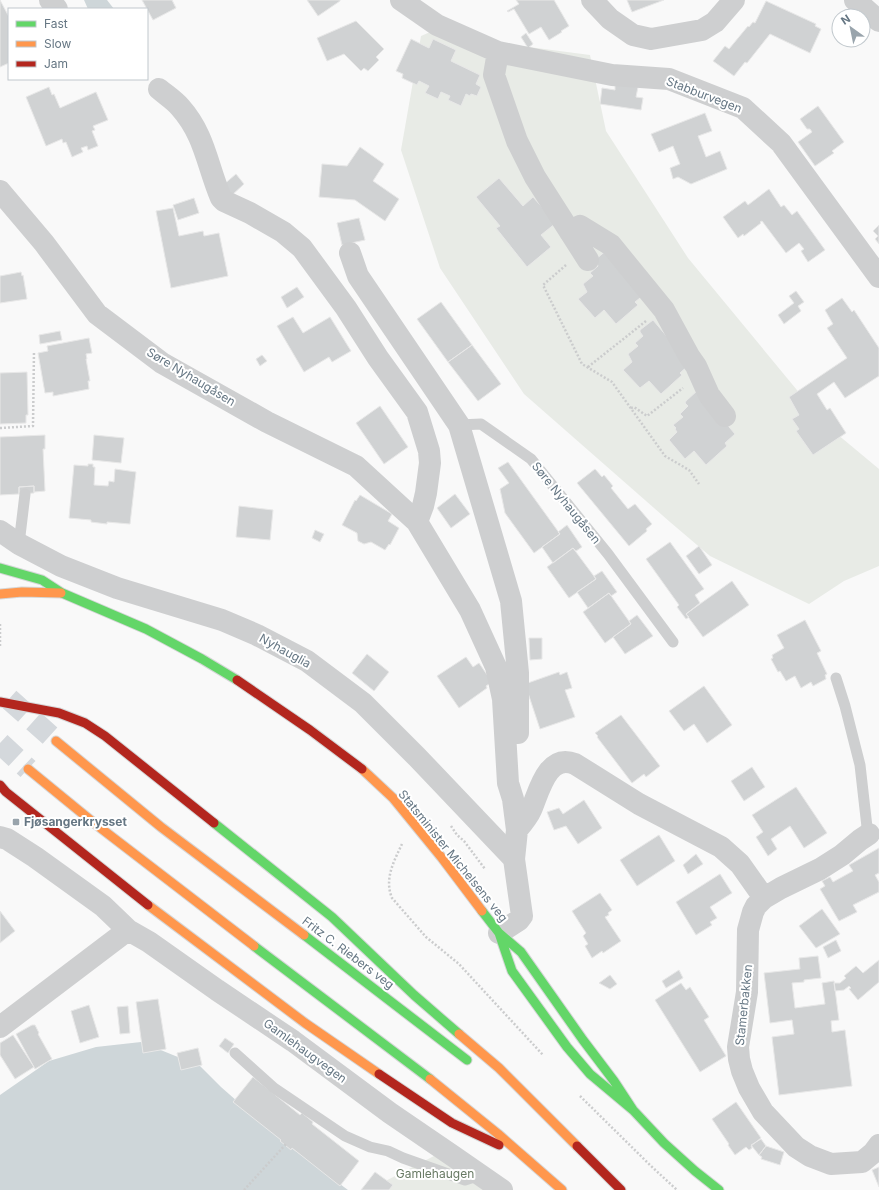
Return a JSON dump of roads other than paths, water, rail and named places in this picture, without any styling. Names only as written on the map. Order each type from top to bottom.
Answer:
[{"type":"main road","name":"Statsminister Michelsens veg","points":[[0,568],[42,580],[62,593],[139,626],[202,659],[258,693],[364,771],[393,798],[413,821],[499,933],[521,952],[614,1081],[632,1110]]},
{"type":"main road","name":"Statsminister Michelsens veg","points":[[0,594],[22,592],[62,593]]},
{"type":"main road","points":[[0,702],[59,713],[85,723],[105,736],[332,917],[414,995],[499,1068],[621,1190]]},
{"type":"main road","name":"Fritz C. Riebers veg","points":[[56,741],[161,827],[477,1068]]},
{"type":"main road","points":[[28,769],[132,853],[423,1074],[527,1159],[562,1190]]},
{"type":"main road","points":[[0,785],[6,792],[139,898],[305,1023],[452,1123],[527,1159]]},
{"type":"main road","name":"Statsminister Michelsens veg","points":[[499,933],[512,971],[567,1046],[590,1074],[632,1110],[664,1143],[695,1171],[719,1190]]},
{"type":"main road","points":[[531,1113],[621,1190]]},
{"type":"street","points":[[50,0],[57,8]]},
{"type":"street","name":"Stabburvegen","points":[[401,0],[438,25],[498,52],[612,75],[669,79],[743,108],[781,143],[879,277]]},
{"type":"street","points":[[592,0],[610,19],[633,35],[651,39],[702,30],[715,22],[734,0]]},
{"type":"street","points":[[855,0],[879,21]]},
{"type":"street","points":[[498,52],[494,75],[516,141],[535,177],[570,232],[578,262]]},
{"type":"street","points":[[159,89],[179,106],[193,124],[203,143],[224,201],[250,213],[282,232],[302,248],[346,308],[378,358],[417,412],[429,451],[430,463],[423,506],[416,522]]},
{"type":"street","name":"Søre Nyhaugåsen","points":[[0,192],[44,243],[97,314],[162,363],[267,422],[356,466],[416,522],[470,610],[496,666],[503,699],[508,783],[513,799],[517,830],[514,859],[522,916],[499,933]]},
{"type":"street","points":[[570,232],[580,226],[611,245],[662,308],[696,366],[709,395],[725,416]]},
{"type":"street","points":[[350,253],[358,276],[459,425],[510,601],[518,673],[518,780],[513,799]]},
{"type":"street","name":"Nyhauglia","points":[[0,531],[19,544],[61,566],[117,588],[222,620],[257,635],[307,662],[363,703],[418,757],[514,859]]},
{"type":"street","points":[[517,830],[531,811],[540,786],[549,771],[561,762],[568,761],[640,804],[721,847],[740,864],[764,898]]},
{"type":"street","name":"Stamerbakken","points":[[870,834],[820,869],[781,888],[764,898],[756,906],[748,930],[747,992],[738,1047],[742,1071],[749,1088],[763,1112],[796,1147],[810,1156],[831,1164],[862,1162],[874,1153],[879,1145]]},
{"type":"street","name":"Gamlehaugvegen","points":[[0,837],[35,857],[103,906],[128,930],[149,942],[293,1041],[390,1113],[502,1190]]},
{"type":"street","points":[[0,1027],[128,930]]},
{"type":"lane","name":"Søre Nyhaugåsen","points":[[459,425],[482,424],[531,459],[608,554],[673,642]]},
{"type":"lane","points":[[19,544],[25,494]]},
{"type":"lane","name":"Stamerbakken","points":[[836,678],[859,758],[867,827],[870,834]]},
{"type":"lane","points":[[235,1053],[274,1088],[345,1136],[370,1147],[388,1151],[403,1158],[466,1180],[480,1175]]},
{"type":"tunnel","points":[[9,699],[56,741]]},
{"type":"tunnel","points":[[0,743],[28,769]]},
{"type":"place","name":"Fjøsangerkrysset","points":[[16,822]]},
{"type":"park label","name":"Gamlehaugen","points":[[435,1174]]}]
